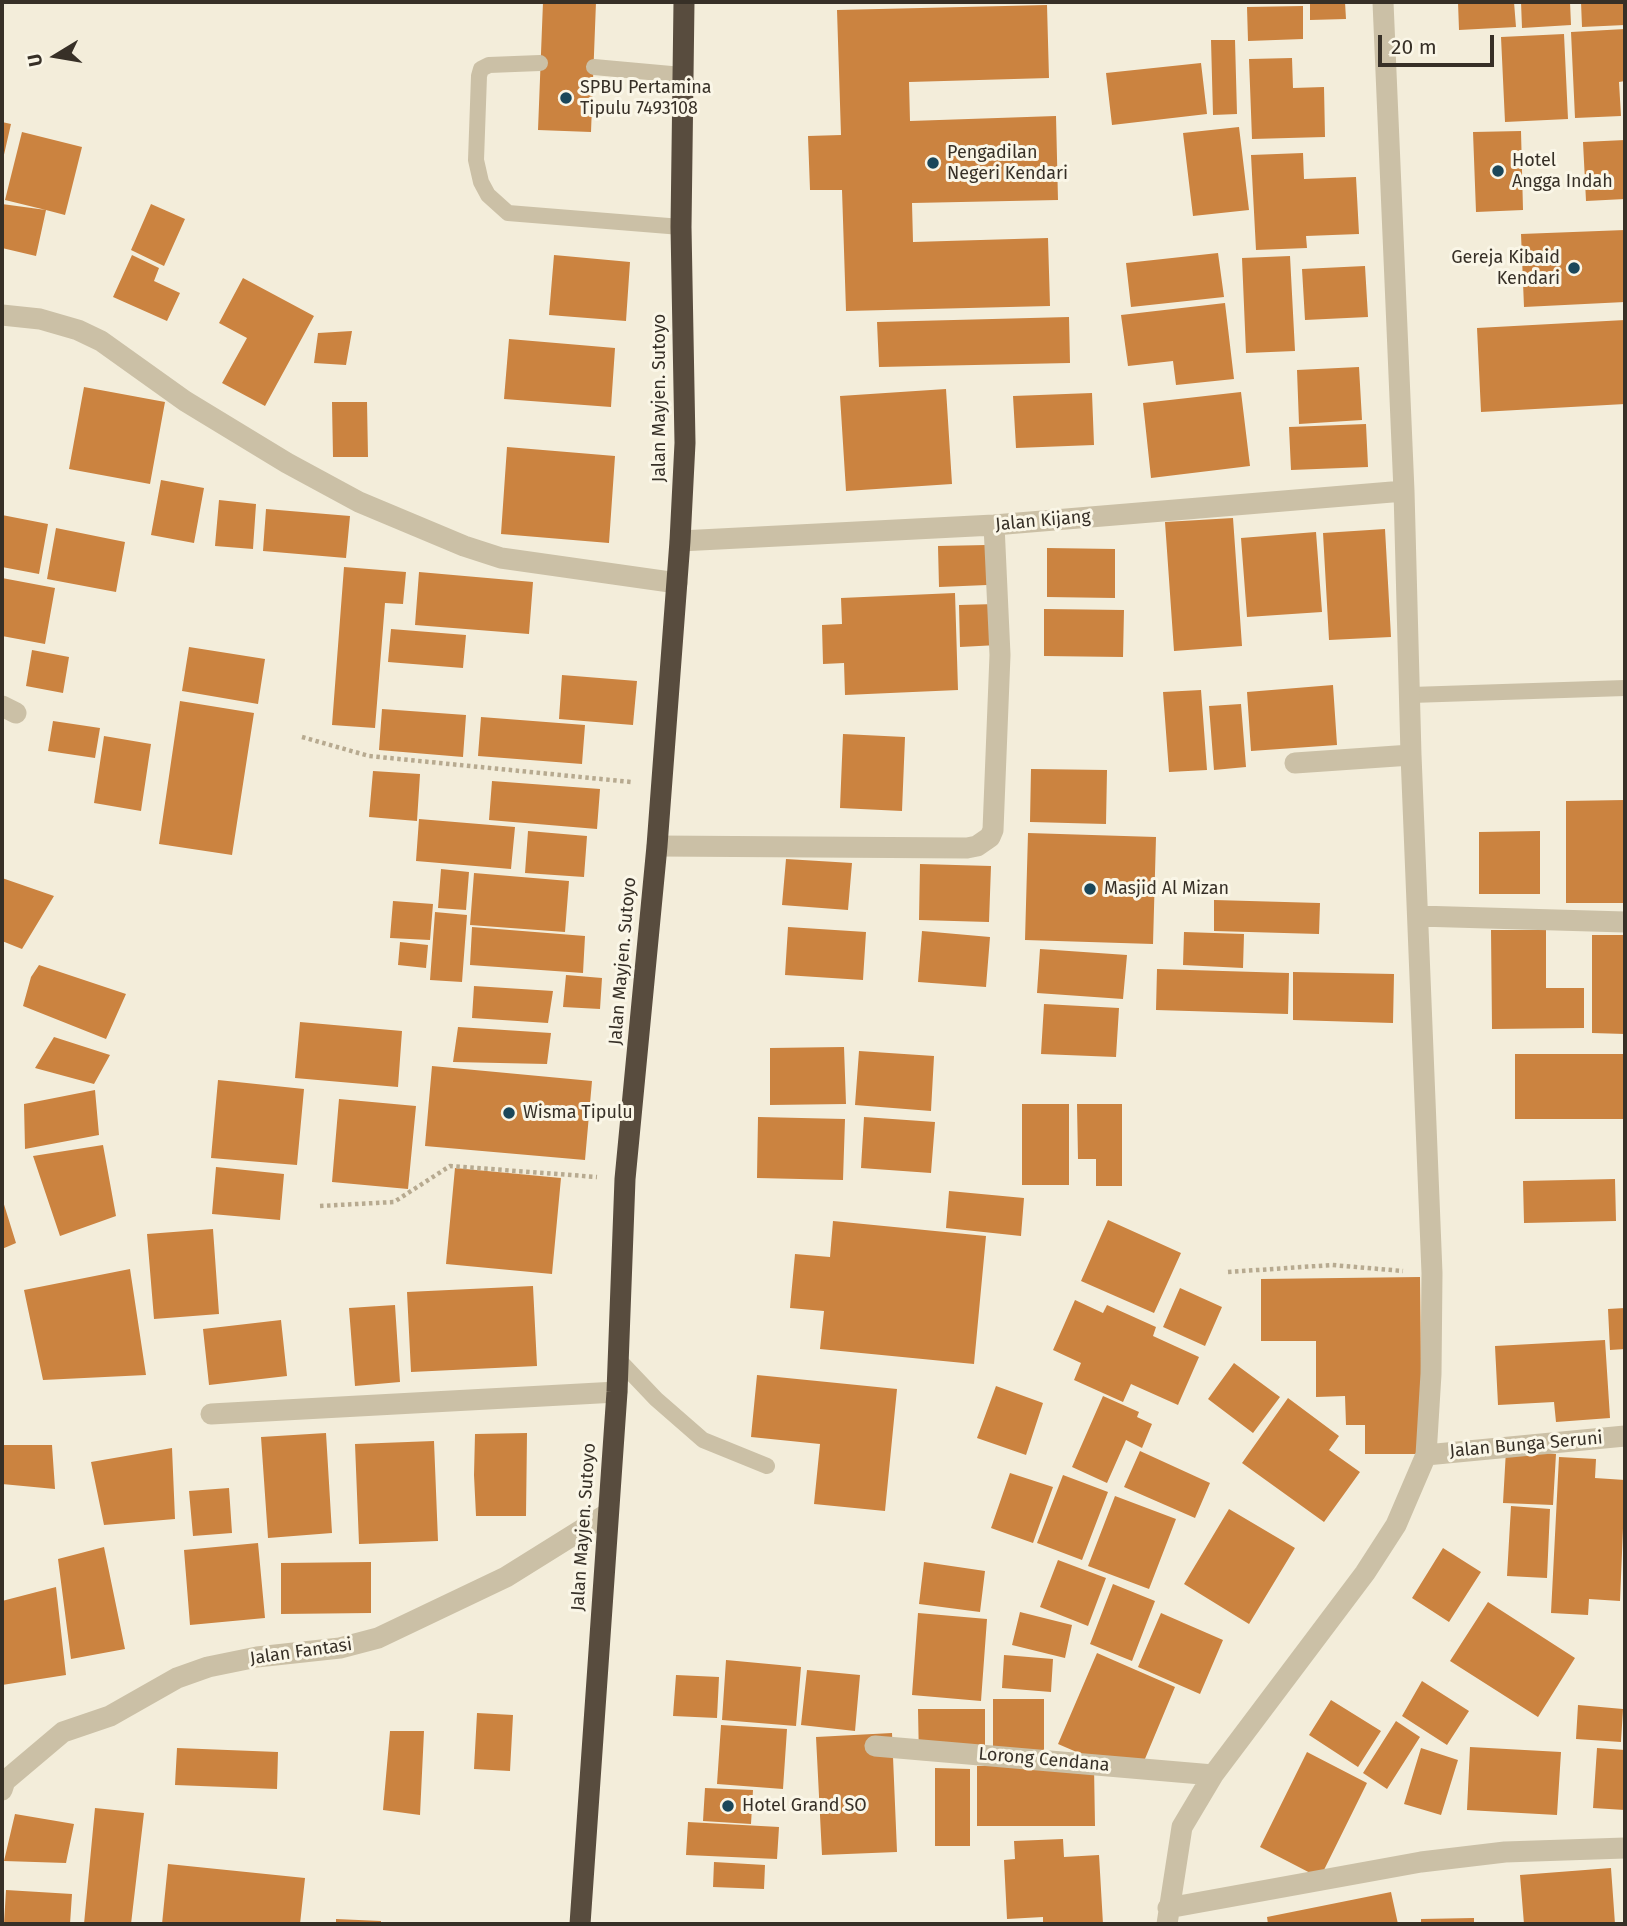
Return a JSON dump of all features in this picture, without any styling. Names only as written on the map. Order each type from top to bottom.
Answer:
[{"type":"highway","name":"Jalan Mayjen. Sutoyo","points":[[580,1924],[617,1392],[625,1179],[657,846],[680,541],[685,443],[681,227],[684,2]]},
{"type":"street","points":[[1382,2],[1404,492],[1410,755],[1432,1273],[1431,1387],[1426,1455],[1396,1525],[1366,1573],[1213,1774],[1182,1827],[1167,1916],[1421,1862],[1505,1852],[1625,1848]]},
{"type":"street","points":[[2,316],[40,319],[78,330],[101,341],[185,401],[287,463],[359,502],[471,549],[501,558],[677,583]]},
{"type":"street","name":"Jalan Kijang","points":[[680,541],[994,525],[1404,492]]},
{"type":"street","points":[[657,846],[967,848],[978,846],[990,837],[993,830],[1000,655],[994,525]]},
{"type":"street","points":[[1295,763],[1410,755]]},
{"type":"street","points":[[1418,916],[1625,922]]},
{"type":"street","points":[[211,1414],[617,1392]]},
{"type":"street","name":"Jalan Bunga Seruni","points":[[1426,1455],[1625,1436]]},
{"type":"street","name":"Jalan Fantasi","points":[[2,1790],[5,1782],[63,1732],[110,1716],[184,1675],[257,1657],[340,1648],[378,1638],[506,1577],[607,1514]]},
{"type":"street","name":"Lorong Cendana","points":[[875,1746],[1213,1774]]},
{"type":"lane","points":[[540,63],[489,65],[481,69],[476,160],[481,182],[488,195],[508,213],[681,227]]},
{"type":"lane","points":[[594,67],[682,75]]},
{"type":"lane","points":[[1410,695],[1625,688]]},
{"type":"lane","points":[[617,1359],[656,1399],[703,1440],[767,1466]]},
{"type":"path","points":[[302,737],[369,756],[660,785]]},
{"type":"path","points":[[320,1206],[394,1202],[450,1166],[625,1179]]},
{"type":"path","points":[[1228,1272],[1332,1265],[1432,1273]]},
{"type":"building","name":"SPBU Pertamina Tipulu 7493108","points":[[543,2],[596,2],[591,132],[538,130]]},
{"type":"building","points":[[1310,2],[1345,2],[1346,19],[1310,20]]},
{"type":"building","points":[[1458,2],[1514,2],[1516,27],[1459,30]]},
{"type":"building","points":[[1521,2],[1570,2],[1571,25],[1522,28]]},
{"type":"building","points":[[1581,2],[1625,2],[1625,25],[1582,27]]},
{"type":"building","name":"Pengadilan Negeri Kendari","points":[[1047,5],[1049,78],[909,82],[910,121],[1056,116],[1058,200],[912,203],[913,242],[1048,238],[1050,306],[846,311],[842,190],[810,190],[808,136],[841,135],[837,10]]},
{"type":"building","points":[[1303,6],[1303,39],[1248,41],[1247,7]]},
{"type":"building","points":[[1625,29],[1625,81],[1619,82],[1621,116],[1575,118],[1571,32]]},
{"type":"building","points":[[1564,34],[1568,119],[1505,122],[1501,37]]},
{"type":"building","points":[[1211,40],[1235,40],[1237,114],[1213,115]]},
{"type":"building","points":[[1292,58],[1293,88],[1324,87],[1325,137],[1252,139],[1249,59]]},
{"type":"building","points":[[1201,63],[1207,114],[1112,125],[1106,73]]},
{"type":"building","points":[[2,122],[11,124],[3,159],[2,159]]},
{"type":"building","points":[[1239,127],[1249,210],[1193,216],[1183,133]]},
{"type":"building","name":"Hotel Angga Indah","points":[[1521,131],[1523,210],[1476,212],[1473,132]]},
{"type":"building","points":[[22,132],[82,147],[65,215],[5,200]]},
{"type":"building","points":[[1625,140],[1625,199],[1586,201],[1583,142]]},
{"type":"building","points":[[1303,153],[1304,179],[1356,177],[1359,234],[1306,236],[1307,248],[1256,250],[1251,155]]},
{"type":"building","points":[[2,204],[46,210],[36,256],[2,248]]},
{"type":"building","points":[[151,204],[185,219],[164,266],[131,250]]},
{"type":"building","name":"Gereja Kibaid Kendari","points":[[1625,230],[1625,302],[1524,307],[1521,234]]},
{"type":"building","points":[[1218,253],[1224,297],[1131,307],[1126,263]]},
{"type":"building","points":[[132,255],[159,268],[154,281],[180,293],[167,321],[113,297]]},
{"type":"building","points":[[554,255],[630,262],[626,321],[549,315]]},
{"type":"building","points":[[1290,256],[1295,351],[1246,353],[1242,258]]},
{"type":"building","points":[[1365,266],[1368,317],[1305,320],[1302,269]]},
{"type":"building","points":[[243,278],[314,316],[265,406],[222,383],[247,338],[219,323]]},
{"type":"building","points":[[1225,303],[1234,379],[1176,385],[1173,361],[1128,366],[1121,315]]},
{"type":"building","points":[[1069,317],[1070,363],[879,367],[877,322]]},
{"type":"building","points":[[1625,320],[1625,404],[1481,412],[1477,328]]},
{"type":"building","points":[[352,331],[346,365],[314,363],[318,333]]},
{"type":"building","points":[[509,339],[615,348],[611,407],[504,399]]},
{"type":"building","points":[[1359,367],[1362,420],[1299,424],[1297,370]]},
{"type":"building","points":[[84,387],[165,402],[150,484],[69,469]]},
{"type":"building","points":[[946,389],[952,484],[846,491],[840,396]]},
{"type":"building","points":[[1241,392],[1250,466],[1151,478],[1143,403]]},
{"type":"building","points":[[1092,393],[1094,445],[1016,448],[1013,396]]},
{"type":"building","points":[[332,402],[367,402],[368,457],[333,457]]},
{"type":"building","points":[[1366,424],[1368,467],[1291,470],[1289,427]]},
{"type":"building","points":[[507,447],[615,456],[609,543],[501,534]]},
{"type":"building","points":[[161,480],[204,488],[194,543],[151,535]]},
{"type":"building","points":[[219,500],[256,504],[253,549],[215,546]]},
{"type":"building","points":[[266,509],[350,516],[346,558],[263,551]]},
{"type":"building","points":[[2,515],[48,524],[39,574],[2,567]]},
{"type":"building","points":[[1233,518],[1242,646],[1174,651],[1165,522]]},
{"type":"building","points":[[56,528],[125,542],[116,592],[47,579]]},
{"type":"building","points":[[1385,529],[1391,637],[1329,640],[1323,533]]},
{"type":"building","points":[[1316,532],[1322,612],[1247,617],[1241,538]]},
{"type":"building","points":[[986,545],[987,585],[939,587],[938,546]]},
{"type":"building","points":[[1047,548],[1115,549],[1115,598],[1047,597]]},
{"type":"building","points":[[344,567],[406,572],[403,604],[385,603],[375,728],[332,725]]},
{"type":"building","points":[[419,572],[533,582],[529,634],[415,625]]},
{"type":"building","points":[[2,578],[55,588],[45,644],[2,636]]},
{"type":"building","points":[[955,593],[958,690],[845,695],[844,663],[823,664],[822,625],[842,624],[841,598]]},
{"type":"building","points":[[996,604],[998,645],[960,647],[959,605]]},
{"type":"building","points":[[1044,609],[1124,610],[1123,657],[1044,656]]},
{"type":"building","points":[[391,629],[466,635],[463,668],[388,662]]},
{"type":"building","points":[[189,647],[265,659],[258,704],[182,691]]},
{"type":"building","points":[[32,650],[69,657],[63,693],[26,686]]},
{"type":"building","points":[[562,675],[637,681],[633,725],[559,719]]},
{"type":"building","points":[[1333,685],[1337,745],[1251,751],[1247,692]]},
{"type":"building","points":[[1201,690],[1207,770],[1169,772],[1163,692]]},
{"type":"building","points":[[180,701],[254,713],[232,855],[159,844]]},
{"type":"building","points":[[1241,704],[1246,767],[1214,770],[1209,706]]},
{"type":"building","points":[[382,709],[466,715],[463,757],[379,750]]},
{"type":"building","points":[[481,717],[585,725],[582,764],[478,756]]},
{"type":"building","points":[[53,721],[100,728],[95,758],[48,751]]},
{"type":"building","points":[[843,734],[905,737],[902,811],[840,808]]},
{"type":"building","points":[[104,736],[151,744],[141,811],[94,803]]},
{"type":"building","points":[[1031,769],[1107,770],[1106,824],[1030,822]]},
{"type":"building","points":[[373,771],[420,774],[417,821],[369,817]]},
{"type":"building","points":[[492,781],[600,789],[597,829],[489,820]]},
{"type":"building","points":[[1625,800],[1625,903],[1566,903],[1566,801]]},
{"type":"building","points":[[419,819],[515,827],[511,869],[416,861]]},
{"type":"building","points":[[528,831],[587,836],[584,877],[525,873]]},
{"type":"building","points":[[1540,831],[1540,894],[1479,894],[1479,832]]},
{"type":"building","name":"Masjid Al Mizan","points":[[1028,833],[1156,837],[1153,944],[1025,940]]},
{"type":"building","points":[[786,859],[852,863],[848,910],[782,905]]},
{"type":"building","points":[[920,864],[991,866],[989,922],[919,920]]},
{"type":"building","points":[[441,869],[469,872],[466,910],[438,908]]},
{"type":"building","points":[[474,873],[569,881],[565,932],[470,925]]},
{"type":"building","points":[[2,878],[54,896],[22,949],[2,941]]},
{"type":"building","points":[[1214,900],[1320,903],[1319,934],[1214,931]]},
{"type":"building","points":[[393,901],[433,904],[430,940],[390,938]]},
{"type":"building","points":[[435,912],[467,915],[462,982],[430,980]]},
{"type":"building","points":[[472,927],[585,936],[583,973],[470,965]]},
{"type":"building","points":[[788,927],[866,932],[863,980],[785,975]]},
{"type":"building","points":[[1491,930],[1546,930],[1546,988],[1584,988],[1584,1028],[1492,1029]]},
{"type":"building","points":[[922,931],[990,937],[986,987],[918,982]]},
{"type":"building","points":[[1184,932],[1244,934],[1243,968],[1183,965]]},
{"type":"building","points":[[1592,935],[1625,935],[1625,1034],[1592,1033]]},
{"type":"building","points":[[400,942],[428,945],[426,968],[398,965]]},
{"type":"building","points":[[1040,949],[1127,955],[1123,999],[1037,993]]},
{"type":"building","points":[[39,965],[126,994],[106,1039],[23,1006],[31,977]]},
{"type":"building","points":[[1157,969],[1289,973],[1288,1014],[1156,1010]]},
{"type":"building","points":[[1293,972],[1394,974],[1393,1023],[1293,1020]]},
{"type":"building","points":[[566,975],[602,978],[600,1009],[563,1007]]},
{"type":"building","points":[[474,986],[553,991],[548,1023],[472,1018]]},
{"type":"building","points":[[1044,1004],[1119,1008],[1116,1057],[1041,1054]]},
{"type":"building","points":[[300,1022],[402,1031],[398,1087],[295,1078]]},
{"type":"building","points":[[458,1027],[551,1033],[547,1064],[453,1062]]},
{"type":"building","points":[[54,1037],[110,1055],[94,1084],[35,1068]]},
{"type":"building","points":[[844,1047],[846,1104],[770,1105],[770,1048]]},
{"type":"building","points":[[859,1051],[934,1056],[931,1111],[855,1105]]},
{"type":"building","points":[[1515,1054],[1625,1054],[1625,1119],[1515,1119]]},
{"type":"building","name":"Wisma Tipulu","points":[[432,1066],[592,1081],[585,1160],[425,1146]]},
{"type":"building","points":[[218,1080],[304,1089],[297,1165],[211,1158]]},
{"type":"building","points":[[95,1090],[99,1135],[25,1149],[24,1104]]},
{"type":"building","points":[[339,1099],[416,1106],[408,1189],[332,1182]]},
{"type":"building","points":[[1022,1104],[1069,1104],[1069,1185],[1022,1185]]},
{"type":"building","points":[[1077,1104],[1122,1104],[1122,1186],[1096,1186],[1096,1159],[1078,1159]]},
{"type":"building","points":[[758,1117],[845,1119],[843,1180],[757,1178]]},
{"type":"building","points":[[864,1117],[935,1122],[931,1173],[861,1168]]},
{"type":"building","points":[[103,1145],[116,1216],[60,1236],[33,1156]]},
{"type":"building","points":[[216,1167],[284,1174],[280,1220],[212,1214]]},
{"type":"building","points":[[455,1168],[561,1178],[552,1274],[446,1264]]},
{"type":"building","points":[[1615,1179],[1616,1221],[1524,1223],[1523,1181]]},
{"type":"building","points":[[949,1191],[1024,1198],[1021,1236],[946,1228]]},
{"type":"building","points":[[2,1198],[16,1243],[2,1249]]},
{"type":"building","points":[[1108,1220],[1181,1253],[1154,1313],[1081,1281]]},
{"type":"building","points":[[833,1221],[986,1236],[974,1364],[820,1349],[824,1311],[790,1308],[795,1254],[830,1257]]},
{"type":"building","points":[[213,1229],[219,1314],[154,1319],[147,1234]]},
{"type":"building","points":[[130,1269],[146,1375],[43,1380],[24,1290]]},
{"type":"building","points":[[1420,1277],[1422,1454],[1365,1454],[1365,1425],[1346,1425],[1345,1396],[1316,1397],[1316,1341],[1261,1341],[1261,1279]]},
{"type":"building","points":[[533,1286],[537,1366],[411,1372],[407,1292]]},
{"type":"building","points":[[1180,1288],[1222,1307],[1205,1346],[1163,1327]]},
{"type":"building","points":[[1075,1300],[1103,1313],[1107,1305],[1156,1327],[1153,1336],[1199,1357],[1178,1405],[1131,1384],[1123,1402],[1074,1380],[1081,1363],[1053,1350]]},
{"type":"building","points":[[395,1305],[400,1382],[355,1386],[349,1308]]},
{"type":"building","points":[[1625,1308],[1625,1349],[1610,1350],[1608,1309]]},
{"type":"building","points":[[281,1320],[287,1376],[209,1385],[203,1329]]},
{"type":"building","points":[[1605,1340],[1610,1418],[1556,1422],[1554,1402],[1498,1405],[1495,1346]]},
{"type":"building","points":[[1234,1363],[1280,1397],[1253,1433],[1208,1399]]},
{"type":"building","points":[[757,1375],[897,1389],[885,1511],[814,1504],[820,1444],[751,1437]]},
{"type":"building","points":[[996,1386],[1043,1403],[1026,1455],[977,1438]]},
{"type":"building","points":[[1103,1396],[1139,1412],[1137,1417],[1152,1424],[1142,1448],[1126,1440],[1107,1483],[1072,1467]]},
{"type":"building","points":[[1288,1398],[1339,1436],[1329,1450],[1360,1472],[1324,1522],[1242,1463]]},
{"type":"building","points":[[326,1433],[332,1533],[268,1538],[261,1437]]},
{"type":"building","points":[[527,1433],[526,1516],[476,1516],[475,1434]]},
{"type":"building","points":[[434,1441],[438,1541],[359,1544],[355,1444]]},
{"type":"building","points":[[2,1445],[52,1445],[55,1489],[2,1484]]},
{"type":"building","points":[[172,1448],[175,1519],[104,1525],[91,1462]]},
{"type":"building","points":[[1506,1450],[1556,1454],[1553,1505],[1503,1503]]},
{"type":"building","points":[[1140,1451],[1210,1483],[1195,1518],[1124,1487]]},
{"type":"building","points":[[1559,1457],[1596,1459],[1595,1478],[1625,1480],[1620,1601],[1589,1599],[1588,1615],[1551,1613]]},
{"type":"building","points":[[1010,1473],[1053,1487],[1033,1543],[991,1528]]},
{"type":"building","points":[[1063,1475],[1108,1492],[1082,1560],[1037,1543]]},
{"type":"building","points":[[229,1488],[232,1533],[193,1536],[189,1491]]},
{"type":"building","points":[[1115,1496],[1176,1519],[1149,1589],[1088,1566]]},
{"type":"building","points":[[1511,1506],[1550,1509],[1547,1578],[1507,1576]]},
{"type":"building","points":[[1229,1509],[1295,1548],[1249,1624],[1184,1584]]},
{"type":"building","points":[[258,1543],[265,1618],[190,1625],[184,1550]]},
{"type":"building","points":[[104,1547],[125,1649],[71,1659],[58,1559]]},
{"type":"building","points":[[1443,1548],[1481,1572],[1449,1622],[1412,1598]]},
{"type":"building","points":[[1058,1560],[1106,1578],[1088,1626],[1040,1607]]},
{"type":"building","points":[[371,1562],[371,1613],[281,1614],[281,1563]]},
{"type":"building","points":[[924,1562],[985,1571],[980,1612],[919,1604]]},
{"type":"building","points":[[1113,1584],[1155,1601],[1132,1661],[1090,1644]]},
{"type":"building","points":[[56,1587],[66,1675],[2,1685],[2,1601]]},
{"type":"building","points":[[1488,1602],[1575,1658],[1538,1717],[1450,1661]]},
{"type":"building","points":[[1020,1612],[1072,1625],[1065,1658],[1012,1645]]},
{"type":"building","points":[[918,1613],[987,1619],[981,1701],[912,1695]]},
{"type":"building","points":[[1161,1613],[1223,1640],[1200,1694],[1138,1667]]},
{"type":"building","points":[[1097,1653],[1175,1687],[1137,1778],[1058,1744]]},
{"type":"building","points":[[1004,1655],[1053,1659],[1051,1692],[1002,1688]]},
{"type":"building","points":[[726,1660],[801,1667],[796,1726],[722,1720]]},
{"type":"building","points":[[807,1670],[860,1675],[855,1731],[801,1725]]},
{"type":"building","points":[[676,1675],[719,1677],[717,1718],[673,1716]]},
{"type":"building","points":[[1422,1681],[1469,1711],[1447,1745],[1402,1716]]},
{"type":"building","points":[[993,1699],[1044,1699],[1044,1756],[993,1756]]},
{"type":"building","points":[[1331,1700],[1381,1731],[1358,1767],[1309,1735]]},
{"type":"building","points":[[1578,1705],[1623,1709],[1621,1742],[1576,1739]]},
{"type":"building","points":[[918,1709],[985,1709],[985,1761],[919,1760]]},
{"type":"building","points":[[477,1713],[513,1715],[510,1771],[474,1769]]},
{"type":"building","points":[[1396,1721],[1420,1737],[1387,1789],[1363,1773]]},
{"type":"building","points":[[721,1725],[787,1729],[783,1789],[717,1784]]},
{"type":"building","points":[[390,1731],[424,1731],[420,1815],[383,1810]]},
{"type":"building","points":[[892,1733],[897,1852],[822,1855],[816,1737]]},
{"type":"building","points":[[1470,1747],[1561,1752],[1557,1815],[1467,1810]]},
{"type":"building","points":[[177,1748],[278,1752],[277,1789],[175,1785]]},
{"type":"building","points":[[1421,1748],[1458,1760],[1441,1815],[1404,1804]]},
{"type":"building","points":[[1597,1748],[1625,1750],[1625,1810],[1593,1808]]},
{"type":"building","points":[[1307,1752],[1367,1783],[1320,1878],[1260,1847]]},
{"type":"building","points":[[977,1766],[1094,1766],[1095,1826],[977,1826]]},
{"type":"building","points":[[935,1768],[970,1769],[970,1846],[935,1846]]},
{"type":"building","name":"Hotel Grand SO","points":[[705,1788],[753,1790],[751,1824],[703,1821]]},
{"type":"building","points":[[95,1808],[144,1813],[131,1924],[84,1924]]},
{"type":"building","points":[[15,1814],[74,1824],[66,1863],[4,1861]]},
{"type":"building","points":[[688,1822],[779,1827],[777,1859],[686,1855]]},
{"type":"building","points":[[1063,1839],[1064,1857],[1099,1855],[1103,1924],[1043,1924],[1043,1917],[1007,1919],[1004,1860],[1015,1859],[1014,1841]]},
{"type":"building","points":[[714,1862],[765,1865],[764,1889],[713,1887]]},
{"type":"building","points":[[168,1864],[305,1878],[300,1924],[162,1924]]},
{"type":"building","points":[[1611,1868],[1615,1924],[1524,1924],[1520,1875]]},
{"type":"building","points":[[6,1890],[72,1894],[70,1924],[4,1924]]},
{"type":"building","points":[[1391,1892],[1398,1924],[1268,1924],[1267,1917]]},
{"type":"building","points":[[1474,1918],[1474,1924],[1421,1924],[1421,1919]]},
{"type":"building","points":[[336,1919],[381,1921],[381,1924],[336,1924]]},
{"type":"place","name":"SPBU Pertamina Tipulu 7493108","points":[[566,98]]},
{"type":"place","name":"Pengadilan Negeri Kendari","points":[[933,163]]},
{"type":"place","name":"Hotel Angga Indah","points":[[1498,171]]},
{"type":"place","name":"Gereja Kibaid Kendari","points":[[1574,268]]},
{"type":"place","name":"Masjid Al Mizan","points":[[1090,889]]},
{"type":"place","name":"Wisma Tipulu","points":[[509,1113]]},
{"type":"place","name":"Hotel Grand SO","points":[[728,1806]]}]
